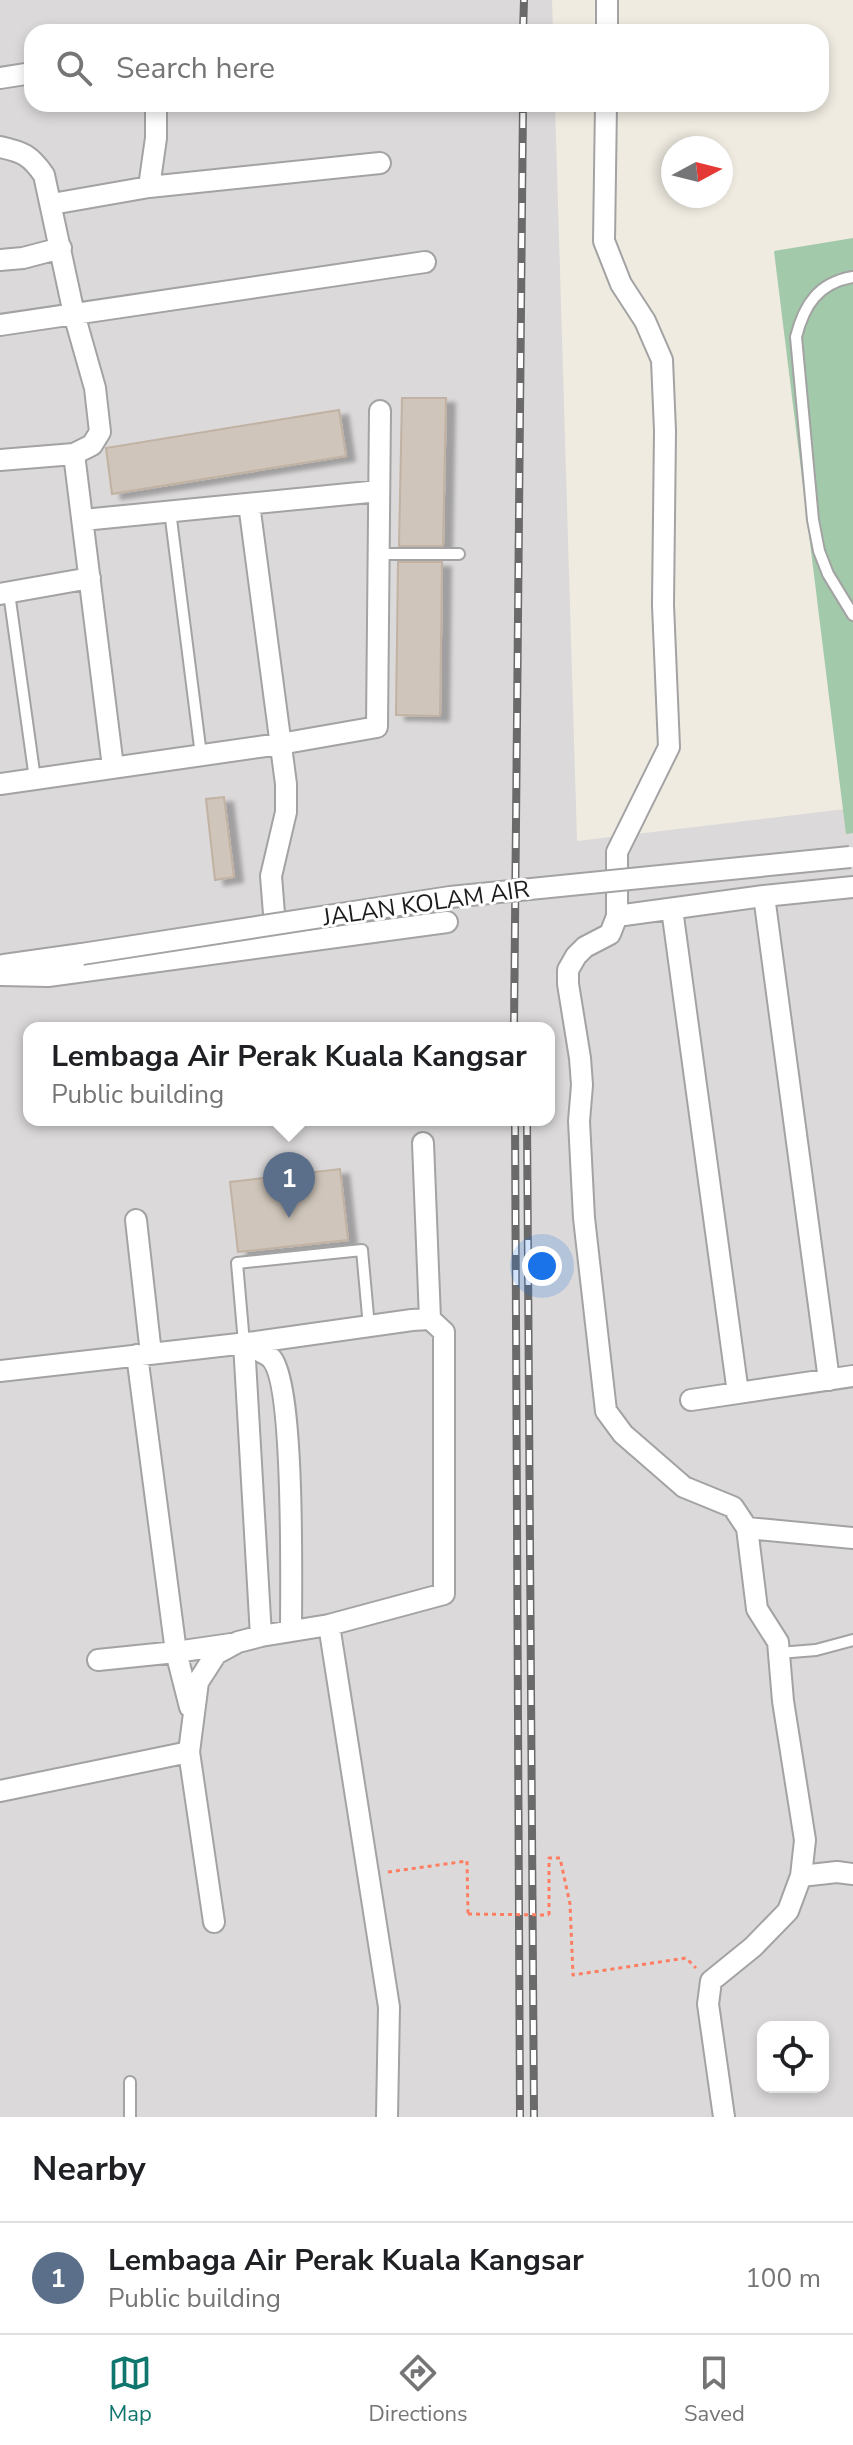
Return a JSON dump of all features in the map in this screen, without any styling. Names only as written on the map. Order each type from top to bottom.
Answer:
[{"type":"street","points":[[607,0],[607,24]]},
{"type":"street","points":[[0,78],[24,74]]},
{"type":"street","points":[[149,187],[156,138],[156,112]]},
{"type":"street","points":[[606,112],[604,241],[621,284],[645,321],[662,360],[665,431],[663,605],[669,747],[617,852],[617,916],[610,934],[585,947],[568,970],[582,1085],[579,1121],[584,1218],[606,1411],[623,1434],[684,1487],[733,1507],[747,1528],[757,1609],[778,1642],[783,1701],[805,1840],[801,1876],[788,1911],[753,1947],[711,1981],[708,2004],[724,2117]]},
{"type":"street","points":[[0,147],[32,159],[44,175],[74,314],[95,388],[100,432],[92,445],[74,454],[0,460]]},
{"type":"street","points":[[52,204],[149,187],[380,163]]},
{"type":"street","points":[[0,260],[23,258],[61,248]]},
{"type":"street","points":[[0,325],[425,262]]},
{"type":"street","points":[[0,784],[377,727],[380,411]]},
{"type":"street","points":[[74,454],[113,767]]},
{"type":"street","points":[[83,520],[379,491]]},
{"type":"street","points":[[249,504],[286,784],[286,812],[271,876],[276,946]]},
{"type":"street","points":[[4,594],[90,578]]},
{"type":"street","name":"JALAN KOLAM AIR","points":[[0,966],[450,897],[852,857]]},
{"type":"street","points":[[617,916],[853,887]]},
{"type":"street","points":[[764,896],[829,1380]]},
{"type":"street","points":[[672,909],[738,1393]]},
{"type":"street","points":[[0,975],[48,976],[447,922]]},
{"type":"street","points":[[98,1660],[176,1652],[329,1625],[444,1594],[444,1332],[430,1319],[423,1143]]},
{"type":"street","points":[[136,1220],[144,1354],[176,1652],[192,1712]]},
{"type":"street","points":[[0,1371],[430,1319]]},
{"type":"street","points":[[244,1343],[271,1358],[281,1380],[287,1417],[291,1631]]},
{"type":"street","points":[[244,1343],[261,1636]]},
{"type":"street","points":[[691,1400],[853,1376]]},
{"type":"street","points":[[747,1528],[853,1538]]},
{"type":"street","points":[[329,1625],[389,2007],[387,2117]]},
{"type":"street","points":[[214,1922],[189,1752],[192,1712],[198,1682],[216,1654],[238,1642]]},
{"type":"street","points":[[0,1791],[189,1752]]},
{"type":"street","points":[[801,1876],[837,1872],[853,1874]]},
{"type":"lane","points":[[853,277],[825,286],[811,299],[801,316],[796,337],[813,520],[819,551],[828,574],[853,615]]},
{"type":"lane","points":[[170,511],[201,755]]},
{"type":"lane","points":[[379,554],[459,554]]},
{"type":"lane","points":[[4,594],[35,779]]},
{"type":"lane","points":[[244,1343],[237,1263],[362,1250],[369,1327]]},
{"type":"lane","points":[[779,1653],[816,1650],[853,1640]]},
{"type":"lane","points":[[130,2082],[130,2117]]},
{"type":"path","points":[[369,1874],[467,1861],[468,1914],[549,1915],[549,1858],[560,1858],[570,1904],[573,1975],[686,1958],[711,1981]]},
{"type":"shaded area","points":[[0,0],[552,0],[553,24],[24,24],[24,112],[555,112],[577,841],[853,808],[853,2117],[0,2117]]},
{"type":"green space","points":[[853,238],[853,833],[846,834],[774,251]]},
{"type":"building","points":[[402,398],[446,398],[443,546],[399,546]]},
{"type":"building","points":[[339,410],[346,456],[112,494],[106,448]]},
{"type":"building","points":[[398,562],[442,562],[440,716],[396,715]]},
{"type":"building","points":[[224,797],[234,877],[215,880],[206,799]]},
{"type":"building","points":[[340,1169],[348,1240],[238,1252],[230,1182]]},
{"type":"railway","points":[[523,24],[524,0]]},
{"type":"railway","points":[[514,1022],[523,112]]},
{"type":"railway","points":[[515,1126],[520,2117]]},
{"type":"railway","points":[[527,1126],[534,2117]]},
{"type":"place","name":"Lembaga Air Perak Kuala Kangsar","points":[[289,1218]]}]
